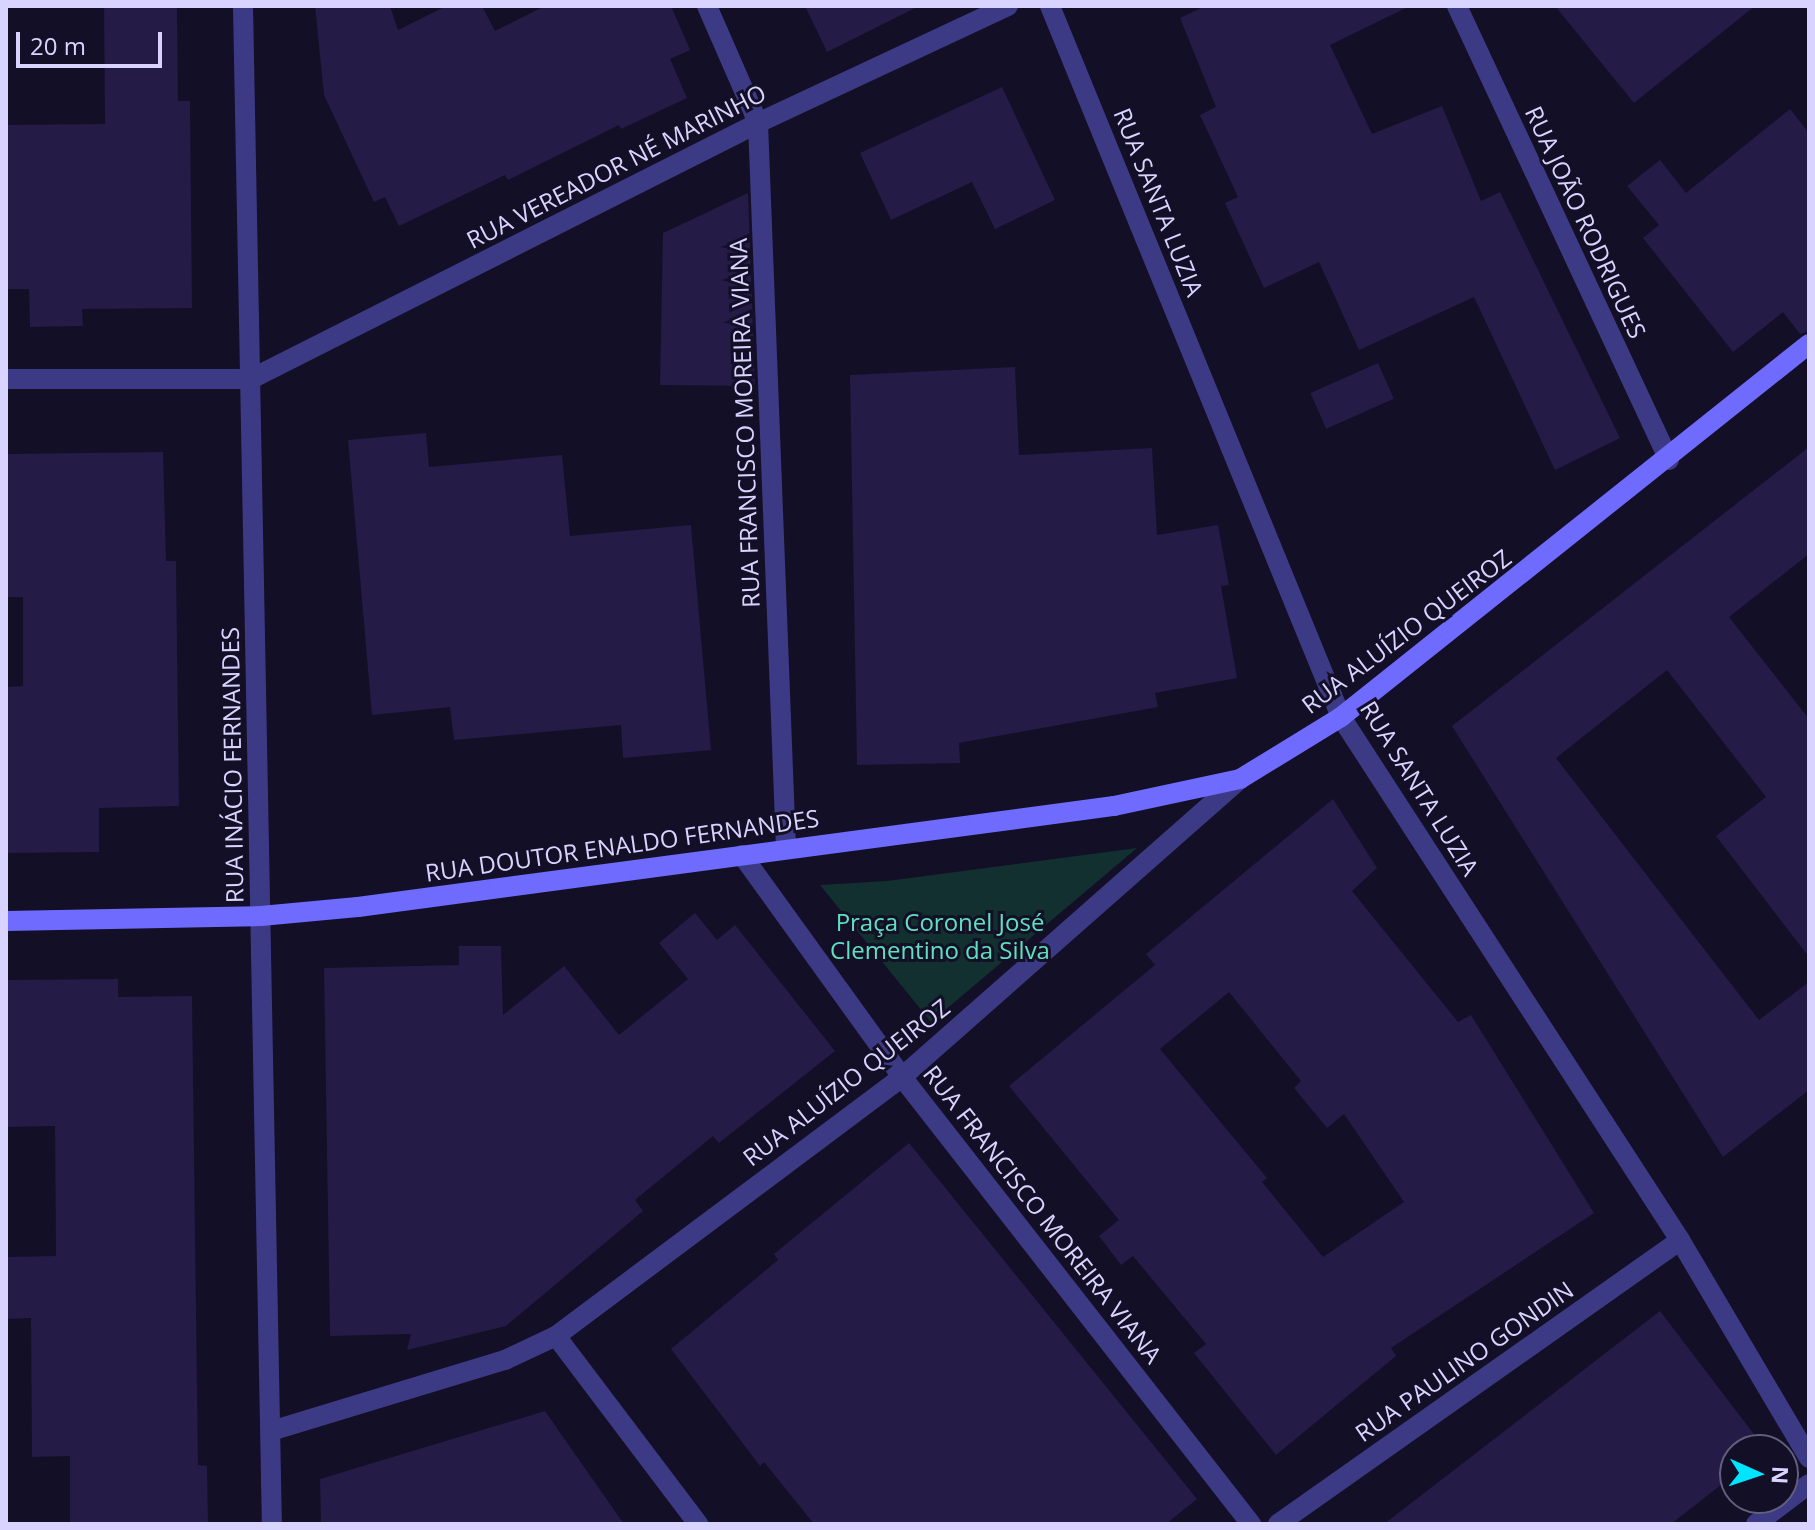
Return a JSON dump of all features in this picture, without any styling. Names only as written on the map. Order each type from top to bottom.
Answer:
[{"type":"main road","name":"RUA ALUÍZIO QUEIROZ","points":[[1240,779],[1341,717],[1669,460],[1809,344]]},
{"type":"main road","name":"RUA DOUTOR ENALDO FERNANDES","points":[[6,921],[261,916],[1114,806],[1240,779]]},
{"type":"street","name":"RUA INÁCIO FERNANDES","points":[[243,6],[272,1524]]},
{"type":"street","name":"RUA FRANCISCO MOREIRA VIANA","points":[[707,6],[758,123],[786,848]]},
{"type":"street","name":"RUA VEREADOR NÉ MARINHO","points":[[251,379],[758,123],[1008,6]]},
{"type":"street","name":"RUA SANTA LUZIA","points":[[1050,6],[1341,717],[1680,1240],[1809,1458]]},
{"type":"street","name":"RUA JOÃO RODRIGUES","points":[[1457,6],[1669,460]]},
{"type":"street","points":[[6,379],[251,379]]},
{"type":"street","name":"RUA ALUÍZIO QUEIROZ","points":[[271,1431],[505,1360],[556,1336],[902,1077],[1240,779]]},
{"type":"street","name":"RUA FRANCISCO MOREIRA VIANA","points":[[742,855],[902,1077],[1251,1524]]},
{"type":"street","name":"RUA PAULINO GONDIN","points":[[1278,1524],[1680,1240]]},
{"type":"street","points":[[556,1336],[698,1524]]},
{"type":"street","points":[[1756,1524],[1809,1484]]},
{"type":"green space","name":"Praça Coronel José Clementino da Silva","points":[[1137,848],[931,1022],[820,885],[887,881]]},
{"type":"building","points":[[104,6],[177,6],[178,101],[190,101],[192,308],[82,309],[83,326],[30,327],[29,289],[6,289],[6,125],[105,124]]},
{"type":"building","points":[[315,6],[390,6],[398,30],[446,6],[482,6],[495,31],[545,6],[671,6],[690,50],[670,59],[687,98],[621,129],[619,125],[508,180],[505,175],[399,226],[385,197],[374,202],[324,95]]},
{"type":"building","points":[[805,6],[919,6],[827,52]]},
{"type":"building","points":[[1205,6],[1410,6],[1330,45],[1372,134],[1442,106],[1481,201],[1500,192],[1620,438],[1555,470],[1474,297],[1359,350],[1319,262],[1264,288],[1225,203],[1238,197],[1200,115],[1216,107],[1180,18]]},
{"type":"building","points":[[1555,6],[1755,6],[1634,103]]},
{"type":"building","points":[[1002,87],[1055,200],[995,229],[972,182],[891,220],[860,153]]},
{"type":"building","points":[[1790,109],[1809,133],[1809,331],[1800,334],[1783,312],[1733,352],[1643,238],[1659,225],[1627,186],[1660,160],[1686,193]]},
{"type":"building","points":[[748,193],[755,386],[660,385],[663,233]]},
{"type":"building","points":[[1378,363],[1394,399],[1326,429],[1310,393]]},
{"type":"building","points":[[1015,367],[1019,455],[1152,448],[1157,535],[1218,525],[1229,585],[1221,586],[1237,678],[1155,693],[1158,707],[959,743],[960,763],[857,765],[850,375]]},
{"type":"building","points":[[426,433],[429,467],[562,455],[570,536],[691,525],[711,750],[623,758],[621,725],[454,740],[450,707],[372,715],[348,440]]},
{"type":"building","points":[[1809,447],[1809,554],[1729,617],[1809,719],[1809,957],[1716,836],[1766,797],[1667,670],[1556,758],[1759,1020],[1809,982],[1809,1090],[1723,1157],[1452,726]]},
{"type":"building","points":[[163,452],[166,561],[176,561],[179,806],[99,808],[99,852],[6,853],[6,687],[23,686],[23,597],[6,597],[6,454]]},
{"type":"building","points":[[1333,799],[1377,868],[1352,891],[1458,1022],[1471,1015],[1594,1213],[1391,1348],[1396,1356],[1276,1455],[1194,1353],[1206,1344],[1133,1256],[1121,1265],[1099,1236],[1119,1220],[1009,1086],[1155,965],[1146,954]],"holes":[[[1229,992],[1301,1081],[1294,1088],[1327,1128],[1344,1114],[1404,1202],[1323,1257],[1262,1182],[1267,1178],[1160,1049]]]},
{"type":"building","points":[[695,913],[717,940],[735,925],[835,1051],[719,1143],[713,1136],[635,1200],[643,1211],[506,1326],[407,1350],[411,1334],[330,1336],[324,968],[459,965],[459,946],[501,946],[503,1015],[564,966],[619,1035],[688,979],[659,943]]},
{"type":"building","points":[[118,979],[118,997],[192,996],[198,1465],[207,1466],[208,1524],[70,1524],[70,1456],[32,1457],[31,1318],[6,1319],[6,1257],[56,1256],[55,1126],[6,1127],[6,980]]},
{"type":"building","points":[[909,1143],[1197,1499],[1166,1524],[814,1524],[764,1462],[760,1466],[671,1349],[778,1260],[774,1254]]},
{"type":"building","points":[[1660,1311],[1754,1434],[1719,1434],[1719,1486],[1671,1524],[1384,1524]]},
{"type":"building","points":[[545,1411],[624,1524],[321,1524],[320,1479]]}]
